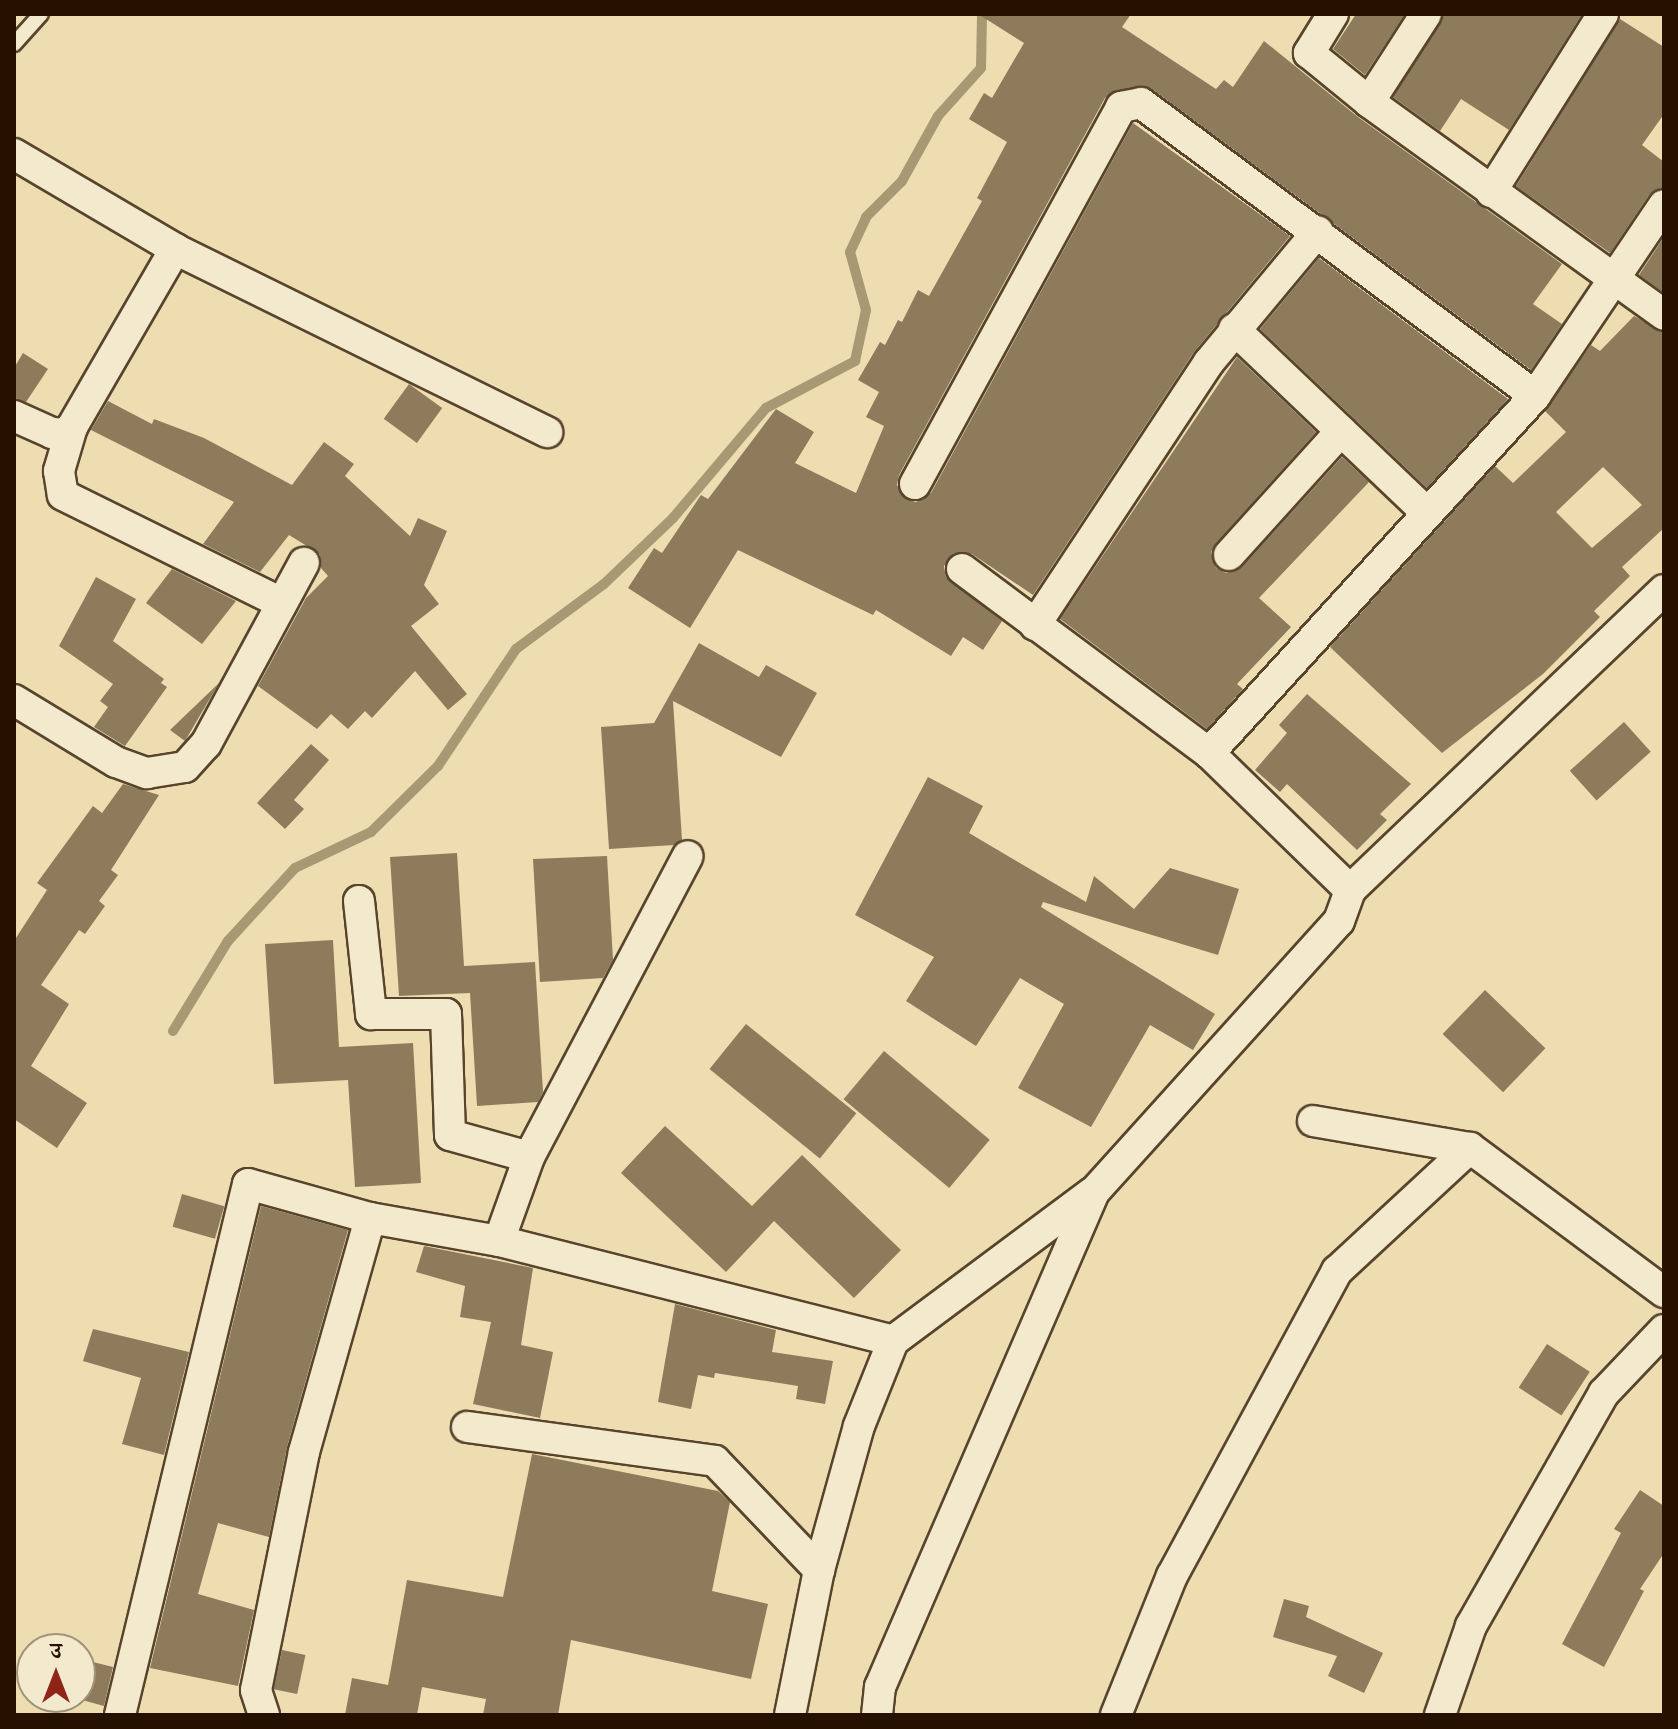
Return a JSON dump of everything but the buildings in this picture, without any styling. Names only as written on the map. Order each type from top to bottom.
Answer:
[{"type":"street","points":[[1333,14],[1309,53],[1369,102],[1491,192],[1619,279],[1664,315]]},
{"type":"street","points":[[1369,102],[1426,14]]},
{"type":"street","points":[[1491,192],[1603,14]]},
{"type":"street","points":[[915,484],[1121,107],[1141,103],[1318,231],[1535,396]]},
{"type":"street","points":[[14,154],[175,249],[547,432]]},
{"type":"street","points":[[1209,753],[1535,396],[1619,279],[1664,205]]},
{"type":"street","points":[[1035,625],[1234,329],[1318,231]]},
{"type":"street","points":[[175,249],[72,427],[59,471],[63,495],[282,603]]},
{"type":"street","points":[[1234,329],[1426,512]]},
{"type":"street","points":[[14,416],[52,433],[64,434],[72,427]]},
{"type":"street","points":[[1229,555],[1341,431]]},
{"type":"street","points":[[14,700],[116,762],[147,773],[185,767],[206,744],[304,563]]},
{"type":"street","points":[[962,569],[1209,753],[1350,890]]},
{"type":"street","points":[[790,1715],[819,1570],[859,1426],[893,1341],[1094,1192],[1339,921],[1350,890],[1664,590]]},
{"type":"street","points":[[499,1241],[529,1157],[688,856]]},
{"type":"street","points":[[359,901],[371,1014],[446,1014],[450,1135],[529,1157]]},
{"type":"street","points":[[1313,1121],[1470,1148],[1664,1292]]},
{"type":"street","points":[[1116,1715],[1172,1576],[1337,1271],[1470,1148]]},
{"type":"street","points":[[120,1715],[248,1184],[370,1218],[499,1241],[893,1341]]},
{"type":"street","points":[[877,1715],[880,1687],[1094,1192]]},
{"type":"street","points":[[264,1715],[256,1690],[304,1452],[370,1218]]},
{"type":"street","points":[[1440,1715],[1471,1626],[1604,1393],[1664,1330]]},
{"type":"street","points":[[467,1427],[715,1461],[819,1570]]},
{"type":"lane","points":[[14,44],[41,14]]},
{"type":"waterway","points":[[173,1031],[228,941],[295,868],[371,832],[438,766],[516,649],[604,584],[673,518],[766,408],[855,361],[866,310],[850,252],[866,217],[902,181],[938,116],[981,68],[982,14]]}]
